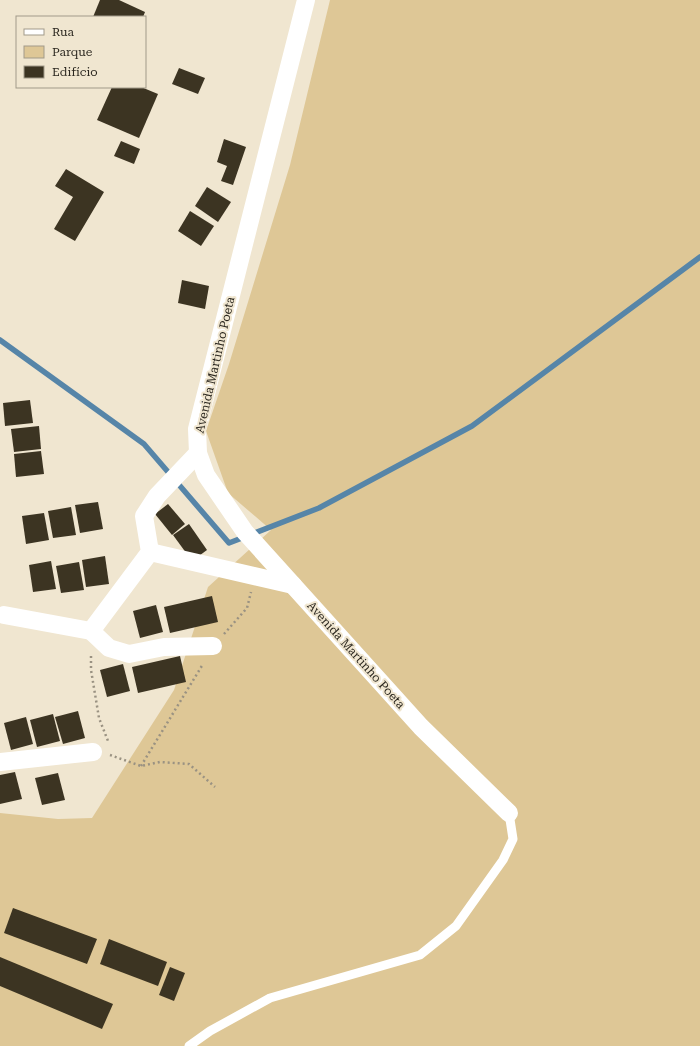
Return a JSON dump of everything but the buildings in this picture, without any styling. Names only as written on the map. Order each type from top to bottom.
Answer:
[{"type":"street","name":"Avenida Martinho Poeta","points":[[306,0],[197,429],[198,453],[206,475],[248,535],[421,727],[509,813]]},
{"type":"street","points":[[91,631],[150,552],[144,516],[157,496],[198,453]]},
{"type":"street","points":[[150,552],[293,585]]},
{"type":"street","points":[[1,615],[91,631],[109,648],[128,654],[164,647],[213,646]]},
{"type":"street","points":[[0,762],[93,752]]},
{"type":"lane","points":[[189,1046],[210,1031],[270,998],[420,955],[456,926],[503,860],[513,839],[509,813]]},
{"type":"path","points":[[141,766],[213,646],[247,608],[256,576]]},
{"type":"path","points":[[91,631],[91,670],[99,718],[109,743]]},
{"type":"path","points":[[112,750],[115,756]]},
{"type":"path","points":[[93,752],[115,756],[141,766],[160,762],[188,764],[215,787]]},
{"type":"green space","points":[[330,0],[700,0],[700,1046],[0,1046],[0,813],[58,819],[92,818],[174,690],[208,587],[271,530],[228,493],[206,431],[229,364],[290,165]]},
{"type":"waterway","points":[[0,340],[144,444],[229,543],[319,508],[472,426],[700,257]]}]
